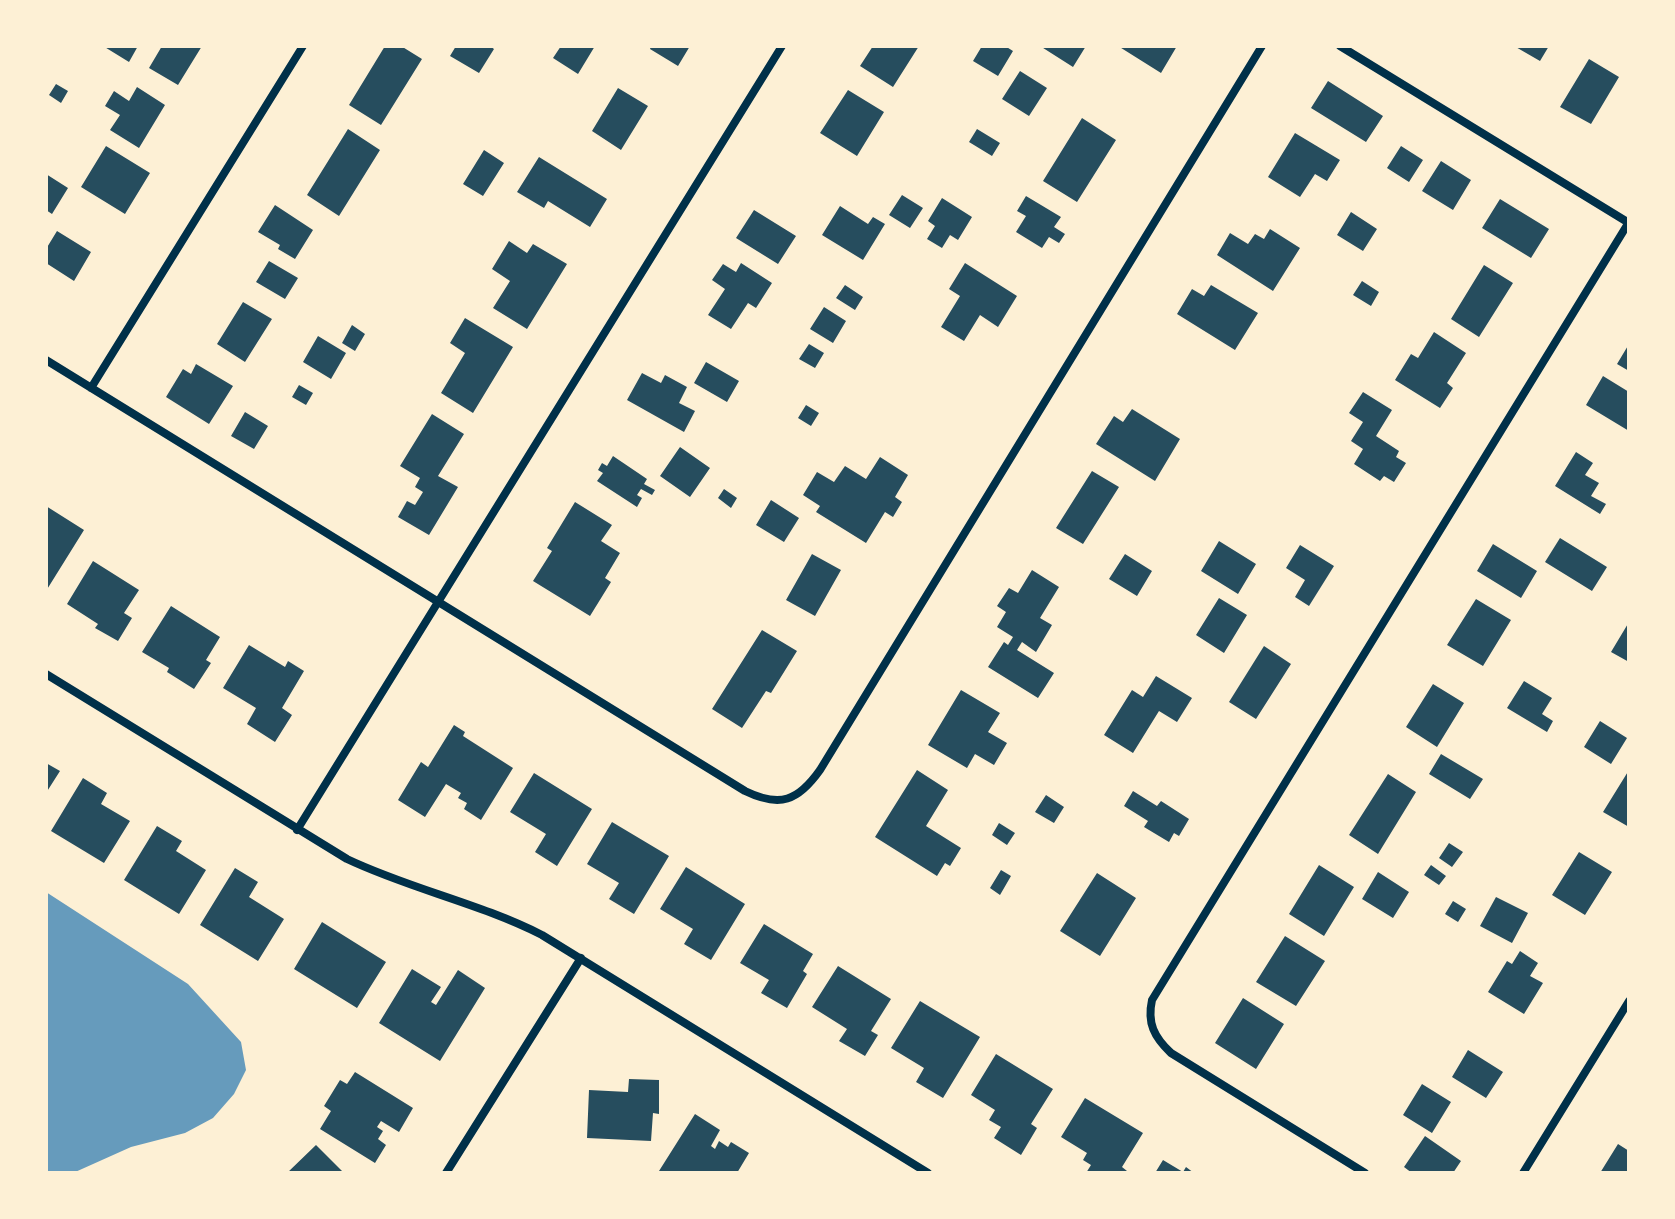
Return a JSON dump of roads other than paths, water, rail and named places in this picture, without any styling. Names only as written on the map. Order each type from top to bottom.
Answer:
[{"type":"street","points":[[91,388],[303,46]]},
{"type":"street","points":[[297,830],[782,46]]},
{"type":"street","points":[[46,360],[745,791],[771,801],[787,800],[800,794],[820,770],[1262,46]]},
{"type":"street","points":[[1340,46],[1629,222],[1159,986],[1150,1012],[1151,1026],[1158,1041],[1171,1053],[1365,1173]]},
{"type":"street","points":[[46,674],[297,830],[375,873],[510,919],[581,958],[928,1173]]},
{"type":"street","points":[[446,1173],[581,958]]},
{"type":"street","points":[[1523,1173],[1629,1001]]},
{"type":"water","points":[[46,892],[188,984],[241,1042],[246,1070],[234,1094],[213,1118],[185,1133],[131,1147],[73,1173],[46,1173]]}]
